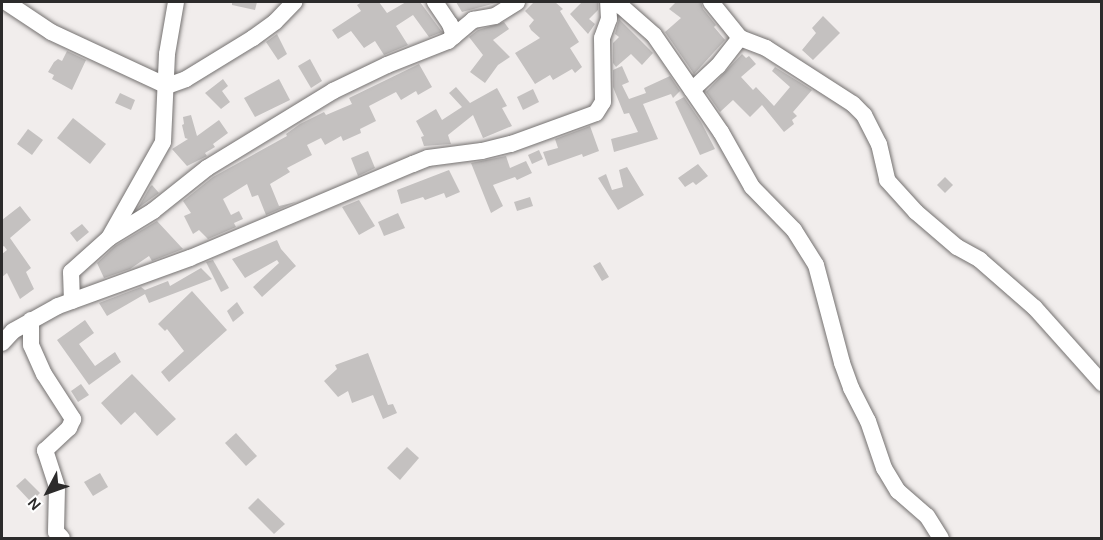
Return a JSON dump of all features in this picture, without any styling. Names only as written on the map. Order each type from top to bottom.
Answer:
[{"type":"street","points":[[6,2],[51,32],[167,86],[186,79],[253,38],[275,22],[294,2]]},
{"type":"street","points":[[108,238],[163,142],[167,54],[176,2]]},
{"type":"street","points":[[435,2],[450,24],[454,36]]},
{"type":"street","points":[[72,301],[71,272],[108,238],[153,211],[207,168],[333,91],[454,36],[473,20],[495,16],[517,2]]},
{"type":"street","points":[[2,344],[13,331],[72,301],[162,269],[428,158],[482,151],[511,144],[596,113],[603,102],[602,38],[609,19],[610,2],[621,6],[654,35],[692,90],[752,187],[794,230],[816,265],[842,363],[851,388],[868,421],[884,468],[898,491],[927,516],[940,538]]},
{"type":"street","points":[[711,2],[740,38],[766,48],[853,104],[864,115],[879,144],[887,180],[916,213],[957,247],[980,260],[1035,308],[1101,383]]},
{"type":"street","points":[[692,90],[718,66],[740,38]]},
{"type":"street","points":[[31,320],[31,345],[44,374],[73,419],[69,428],[45,450],[57,487],[56,532],[62,538]]},
{"type":"building","points":[[232,2],[257,2],[255,10],[232,5]]},
{"type":"building","points":[[362,2],[379,2],[387,13],[406,2],[420,2],[442,32],[429,37],[413,15],[396,26],[408,45],[384,55],[375,41],[364,48],[351,31],[338,39],[332,30],[361,11],[357,5]]},
{"type":"building","points":[[456,2],[496,2],[496,3],[462,12]]},
{"type":"building","points":[[534,2],[555,2],[563,9],[560,11],[579,42],[570,48],[582,67],[575,73],[572,69],[553,80],[550,75],[535,84],[515,53],[540,38],[531,30],[529,26],[534,20],[525,11]]},
{"type":"building","points":[[582,2],[598,2],[598,10],[589,19],[595,24],[588,34],[570,14]]},
{"type":"building","points":[[676,2],[701,2],[703,9],[716,25],[714,27],[725,40],[694,74],[665,32],[681,18],[669,9]]},
{"type":"building","points":[[823,16],[840,33],[813,60],[802,50],[816,33],[812,28]]},
{"type":"building","points":[[619,19],[653,53],[642,65],[631,54],[616,67],[613,63],[613,43],[619,37],[615,34]]},
{"type":"building","points":[[504,22],[509,29],[493,40],[510,57],[498,65],[485,83],[470,72],[483,55],[469,37],[478,30]]},
{"type":"building","points":[[277,34],[287,54],[278,60],[266,42]]},
{"type":"building","points":[[67,51],[86,60],[72,90],[52,79],[54,75],[48,72],[54,62],[58,59],[62,61]]},
{"type":"building","points":[[742,54],[746,58],[749,56],[756,64],[741,77],[753,90],[756,87],[774,106],[790,87],[772,71],[775,67],[812,90],[793,112],[797,116],[792,120],[794,124],[784,132],[762,105],[750,117],[733,100],[720,112],[706,92]]},
{"type":"building","points":[[310,59],[322,81],[311,88],[298,66]]},
{"type":"building","points":[[419,64],[432,87],[418,95],[416,91],[401,100],[396,92],[369,106],[376,121],[360,129],[361,133],[343,141],[341,136],[325,145],[321,138],[307,145],[312,155],[287,168],[290,172],[270,184],[279,206],[296,202],[266,215],[258,195],[252,197],[247,184],[223,199],[231,215],[239,211],[243,219],[234,223],[236,227],[208,239],[199,230],[193,234],[184,216],[191,213],[183,201],[213,177],[287,136],[286,134],[300,124],[324,112],[326,115],[352,104],[349,98]]},
{"type":"building","points":[[622,66],[629,82],[622,85],[629,99],[646,93],[644,88],[670,76],[680,91],[673,98],[671,94],[643,104],[658,139],[614,152],[611,139],[638,132],[629,113],[624,114],[613,87],[613,70]]},
{"type":"building","points":[[223,79],[228,86],[222,91],[230,102],[221,109],[205,93]]},
{"type":"building","points":[[279,79],[290,100],[255,117],[244,98]]},
{"type":"building","points":[[456,87],[470,103],[497,88],[507,106],[502,108],[512,126],[483,138],[473,115],[448,135],[451,144],[424,146],[421,137],[424,136],[416,121],[436,109],[442,120],[462,107],[449,93]]},
{"type":"building","points":[[533,89],[539,102],[523,110],[517,97]]},
{"type":"building","points":[[120,93],[135,100],[131,110],[115,103]]},
{"type":"building","points":[[684,97],[701,122],[715,149],[700,155],[675,102]]},
{"type":"building","points":[[191,115],[197,136],[219,120],[228,133],[213,144],[215,147],[205,153],[207,156],[187,166],[172,149],[188,139],[185,138],[182,125],[184,124],[183,117]]},
{"type":"building","points":[[73,118],[106,144],[90,164],[57,138]]},
{"type":"building","points":[[590,126],[599,151],[583,157],[582,154],[548,166],[543,152],[558,148],[555,139]]},
{"type":"building","points":[[28,129],[43,140],[32,155],[17,144]]},
{"type":"building","points":[[539,150],[543,159],[532,164],[528,155]]},
{"type":"building","points":[[368,151],[375,168],[358,176],[351,158]]},
{"type":"building","points":[[506,156],[510,168],[526,161],[532,173],[517,180],[515,177],[493,185],[503,206],[491,213],[471,163]]},
{"type":"building","points":[[698,164],[708,176],[696,185],[693,182],[685,187],[678,178]]},
{"type":"building","points":[[627,167],[644,195],[618,210],[598,178],[606,174],[612,190],[623,187],[619,170]]},
{"type":"building","points":[[449,170],[460,192],[446,198],[444,193],[425,200],[423,197],[401,204],[397,190]]},
{"type":"building","points":[[945,177],[953,185],[945,193],[937,185]]},
{"type":"building","points":[[152,185],[159,193],[138,208],[150,187]]},
{"type":"building","points":[[530,197],[533,206],[517,211],[514,202]]},
{"type":"building","points":[[359,200],[375,226],[359,235],[342,207]]},
{"type":"building","points":[[20,206],[31,220],[10,238],[31,268],[26,272],[34,289],[20,299],[7,273],[2,277],[2,254],[7,250],[4,246],[2,247],[2,220]]},
{"type":"building","points":[[398,213],[405,228],[384,236],[378,222]]},
{"type":"building","points":[[157,221],[183,249],[152,261],[149,256],[130,269],[104,278],[97,263],[115,246]]},
{"type":"building","points":[[82,224],[89,232],[77,242],[70,233]]},
{"type":"building","points":[[277,240],[281,249],[296,266],[262,297],[253,287],[279,263],[277,260],[245,278],[232,259]]},
{"type":"building","points":[[213,260],[229,288],[221,292],[206,262]]},
{"type":"building","points":[[600,262],[609,277],[602,281],[593,266]]},
{"type":"building","points":[[201,268],[212,279],[149,303],[145,294],[107,316],[99,303],[141,287],[145,290],[168,281],[170,286]]},
{"type":"building","points":[[192,291],[227,330],[169,382],[161,372],[184,351],[167,329],[165,331],[158,324]]},
{"type":"building","points":[[237,302],[244,313],[233,322],[227,311]]},
{"type":"building","points":[[85,320],[94,333],[79,344],[95,366],[115,352],[121,362],[89,385],[57,340]]},
{"type":"building","points":[[368,353],[388,405],[393,404],[397,413],[383,419],[373,395],[352,403],[348,391],[338,397],[324,381],[337,369],[335,365]]},
{"type":"building","points":[[132,374],[176,419],[157,436],[135,412],[121,425],[101,403]]},
{"type":"building","points":[[81,384],[89,395],[78,402],[71,391]]},
{"type":"building","points":[[236,433],[257,456],[246,466],[225,443]]},
{"type":"building","points":[[407,447],[419,458],[400,480],[387,468]]},
{"type":"building","points":[[100,473],[108,487],[93,496],[84,482]]},
{"type":"building","points":[[25,478],[40,493],[31,502],[16,486]]},
{"type":"building","points":[[258,498],[285,524],[274,534],[248,508]]}]
